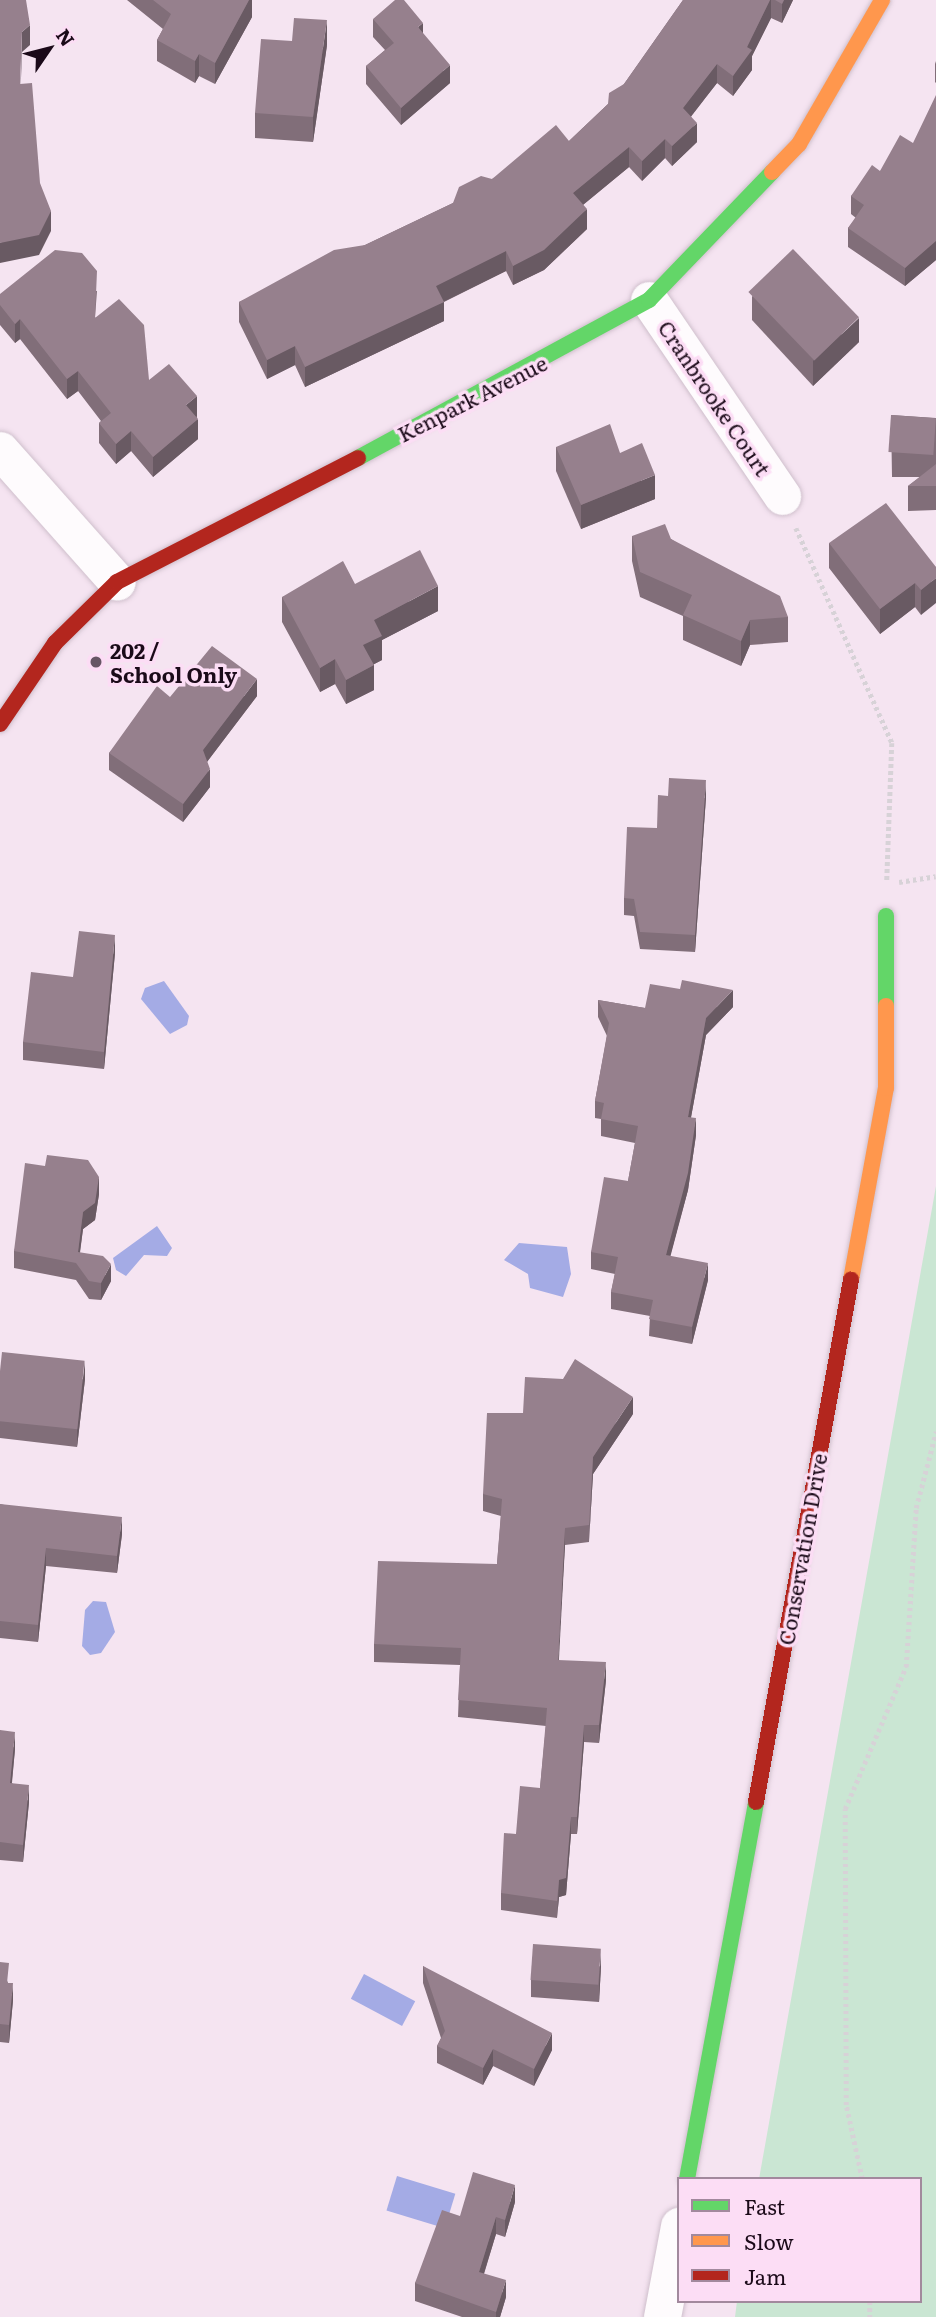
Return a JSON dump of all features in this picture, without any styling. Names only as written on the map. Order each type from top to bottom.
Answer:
[{"type":"street","name":"Kenpark Avenue","points":[[0,724],[55,643],[117,582],[563,352],[649,300],[799,144],[860,47],[882,0]]},
{"type":"street","name":"Cranbrooke Court","points":[[649,300],[782,496]]},
{"type":"street","points":[[0,450],[117,582]]},
{"type":"street","name":"Conservation Drive","points":[[687,2177],[886,1088],[886,916]]},
{"type":"street","points":[[662,2317],[677,2237]]},
{"type":"path","points":[[782,496],[892,743],[886,916]]},
{"type":"path","points":[[887,884],[936,876]]},
{"type":"path","points":[[862,2177],[846,2105],[845,1809],[906,1667],[916,1508],[936,1432]]},
{"type":"green space","points":[[936,1186],[936,2317],[735,2317],[737,2303],[922,2303],[922,2177],[759,2177]]},
{"type":"water","points":[[164,981],[189,1016],[187,1025],[170,1034],[141,999],[145,988]]},
{"type":"water","points":[[157,1226],[172,1248],[167,1256],[144,1255],[126,1276],[116,1270],[113,1258]]},
{"type":"water","points":[[519,1243],[567,1247],[571,1274],[563,1297],[530,1288],[528,1274],[504,1260]]},
{"type":"water","points":[[93,1601],[106,1602],[115,1632],[101,1653],[90,1655],[82,1646],[85,1610]]},
{"type":"water","points":[[364,1974],[415,2001],[402,2026],[351,1999]]},
{"type":"water","points":[[397,2176],[455,2194],[445,2228],[386,2210]]},
{"type":"building","points":[[0,0],[26,0],[30,25],[22,32],[20,84],[32,83],[40,183],[51,211],[39,235],[0,243]]},
{"type":"building","points":[[153,0],[249,0],[215,63],[199,54],[195,61],[157,40],[171,14]]},
{"type":"building","points":[[395,0],[404,0],[423,23],[418,27],[450,65],[401,108],[366,66],[394,43],[373,19]]},
{"type":"building","points":[[683,0],[770,0],[747,47],[752,50],[733,76],[717,64],[683,108],[697,123],[672,146],[665,139],[642,161],[629,147],[573,193],[587,209],[544,250],[513,266],[506,251],[436,286],[444,302],[305,367],[295,346],[267,360],[239,302],[334,250],[365,245],[453,203],[459,187],[481,176],[492,179],[556,125],[569,141],[608,104],[609,93],[624,84]]},
{"type":"building","points":[[294,18],[327,20],[313,117],[255,113],[261,39],[292,41]]},
{"type":"building","points":[[936,95],[936,241],[905,268],[848,228],[864,205],[851,196],[872,165],[880,171],[900,135],[913,143]]},
{"type":"building","points":[[793,249],[859,317],[814,360],[748,292]]},
{"type":"building","points":[[55,250],[82,253],[97,271],[95,318],[119,299],[144,325],[149,380],[169,364],[197,396],[186,405],[198,419],[153,457],[131,431],[116,444],[99,423],[111,413],[78,371],[67,379],[20,319],[15,324],[0,305],[0,294]]},
{"type":"building","points":[[891,415],[936,418],[933,455],[888,452]]},
{"type":"building","points":[[610,424],[620,453],[642,443],[655,475],[581,505],[556,447]]},
{"type":"building","points":[[936,464],[936,486],[908,486]]},
{"type":"building","points":[[886,503],[936,567],[936,578],[921,590],[915,583],[880,609],[829,543]]},
{"type":"building","points":[[665,524],[671,539],[780,596],[788,617],[750,620],[741,641],[683,615],[692,595],[640,572],[632,536]]},
{"type":"building","points":[[420,550],[438,586],[374,620],[382,636],[363,645],[374,665],[346,680],[335,659],[320,668],[282,597],[343,561],[355,584]]},
{"type":"building","points":[[212,646],[257,679],[203,750],[210,769],[183,804],[109,753],[157,686],[170,697]]},
{"type":"building","points":[[669,778],[706,780],[695,935],[640,932],[634,899],[624,898],[627,827],[657,828],[658,795],[668,796]]},
{"type":"building","points":[[79,931],[115,935],[104,1052],[23,1042],[31,972],[73,977]]},
{"type":"building","points":[[682,980],[733,990],[706,1018],[688,1117],[696,1118],[688,1173],[666,1255],[708,1263],[692,1327],[649,1319],[653,1300],[611,1292],[618,1257],[591,1252],[604,1177],[628,1181],[638,1126],[601,1119],[604,1103],[595,1101],[609,1023],[598,1000],[645,1008],[650,984],[680,989]]},
{"type":"building","points":[[47,1155],[88,1160],[99,1177],[95,1203],[83,1212],[78,1252],[103,1256],[111,1264],[101,1283],[89,1281],[76,1263],[14,1251],[25,1163],[45,1166]]},
{"type":"building","points":[[2,1352],[85,1361],[77,1429],[0,1421]]},
{"type":"building","points":[[575,1359],[633,1397],[593,1457],[589,1525],[565,1528],[558,1660],[606,1662],[599,1725],[584,1725],[577,1817],[571,1817],[566,1878],[559,1880],[557,1901],[501,1893],[504,1833],[516,1834],[520,1786],[540,1788],[547,1708],[458,1700],[461,1648],[374,1644],[378,1561],[497,1564],[502,1499],[483,1494],[487,1413],[523,1413],[525,1377],[563,1379]]},
{"type":"building","points":[[0,1504],[122,1517],[117,1556],[46,1548],[38,1625],[0,1621]]},
{"type":"building","points":[[0,1730],[15,1732],[10,1783],[29,1785],[23,1845],[0,1842]]},
{"type":"building","points":[[533,1944],[601,1949],[598,1985],[530,1980]]},
{"type":"building","points":[[0,1962],[9,1963],[7,1983],[13,1983],[9,2025],[0,2024]]},
{"type":"building","points":[[423,1966],[552,2033],[534,2069],[493,2049],[483,2068],[437,2046],[445,2031]]},
{"type":"building","points":[[473,2172],[515,2185],[505,2220],[496,2217],[479,2272],[506,2280],[496,2312],[415,2283],[442,2210],[460,2216]]},
{"type":"traffic: fast","points":[[358,458],[649,300],[772,172]]},
{"type":"traffic: fast","points":[[886,916],[886,1006]]},
{"type":"traffic: fast","points":[[687,2177],[756,1802]]},
{"type":"traffic: slow","points":[[772,172],[799,144],[882,0]]},
{"type":"traffic: slow","points":[[851,1280],[886,1088],[886,1006]]},
{"type":"traffic: jam","points":[[0,724],[55,643],[117,582],[358,458]]},
{"type":"traffic: jam","points":[[756,1802],[851,1280]]},
{"type":"place","name":"202 / School Only","points":[[96,662]]}]
